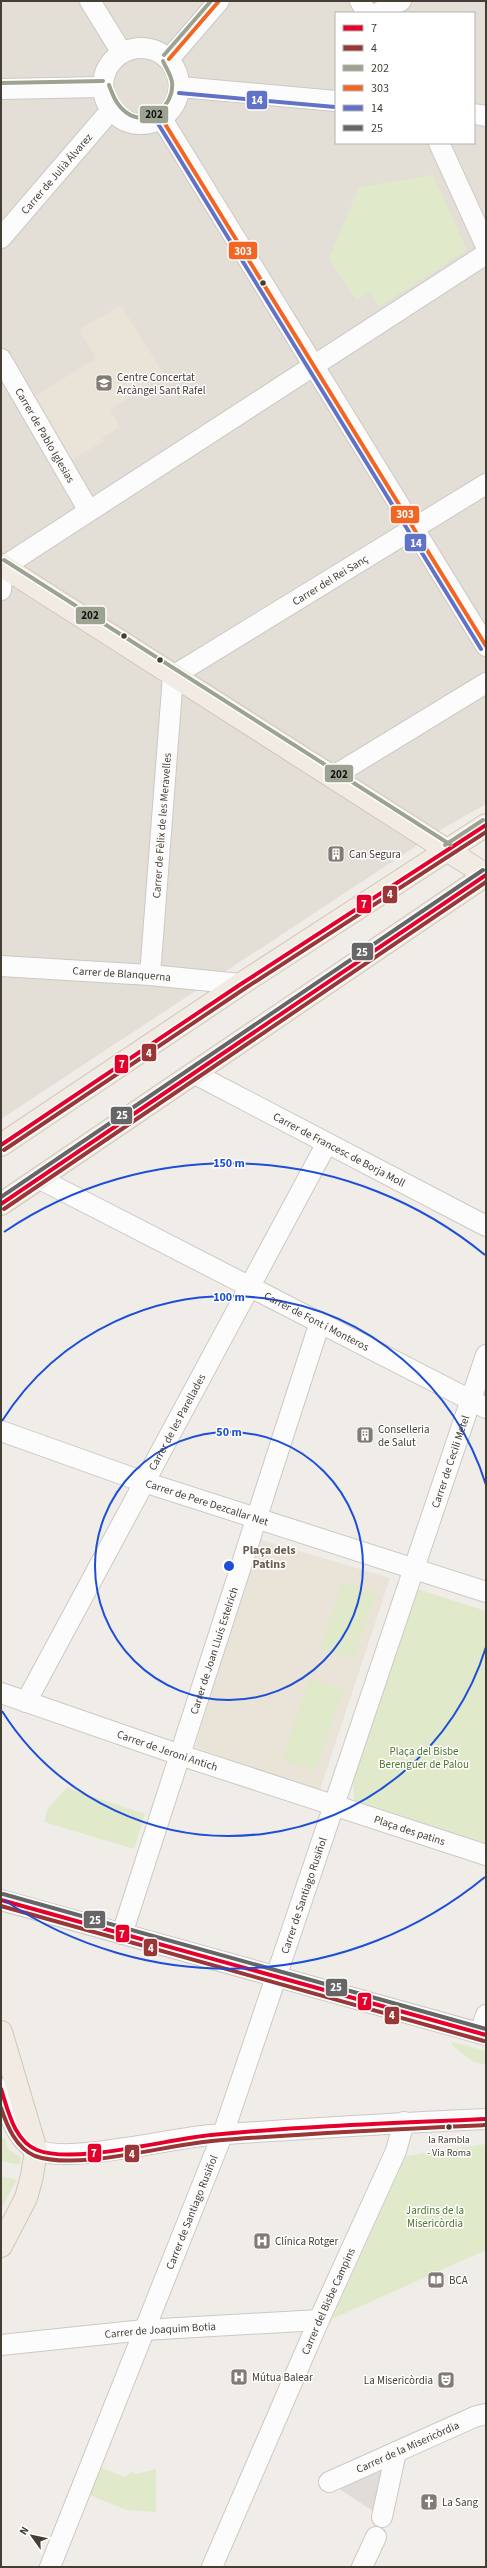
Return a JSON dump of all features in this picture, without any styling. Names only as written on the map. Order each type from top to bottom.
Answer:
[{"type":"main road","points":[[1,1204],[486,875],[2,566]]},
{"type":"main road","points":[[1,1145],[241,984],[486,826]]},
{"type":"main road","points":[[1,2032],[36,2150],[32,2176],[26,2198],[1,2246]]},
{"type":"street","points":[[90,1],[122,53]]},
{"type":"street","points":[[169,59],[219,1]]},
{"type":"street","points":[[360,1],[366,12]]},
{"type":"street","points":[[380,12],[401,1]]},
{"type":"street","points":[[139,48],[157,51],[169,59],[178,74],[180,88],[178,98],[171,111],[162,119],[148,124],[129,123],[111,110],[103,87],[108,67],[122,53],[139,48]]},
{"type":"street","points":[[1,89],[103,87]]},
{"type":"street","points":[[180,88],[335,102]]},
{"type":"street","name":"Carrer de Julià Álvarez","points":[[1,238],[111,110]]},
{"type":"street","points":[[475,114],[486,116]]},
{"type":"street","points":[[162,119],[486,646]]},
{"type":"street","points":[[439,144],[486,246]]},
{"type":"street","points":[[1,590],[2,566],[486,254]]},
{"type":"street","name":"Carrer de Pablo Iglesias","points":[[1,359],[89,511]]},
{"type":"street","name":"Carrer del Rei Sanç","points":[[173,676],[486,484]]},
{"type":"street","name":"Carrer de Fèlix de les Meravelles","points":[[150,975],[173,676]]},
{"type":"street","points":[[332,777],[486,683]]},
{"type":"street","name":"Carrer de Blanquerna","points":[[1,966],[150,975],[241,984]]},
{"type":"street","name":"Carrer de Francesc de Borja Moll","points":[[192,1073],[486,1226]]},
{"type":"street","name":"Carrer de les Parellades","points":[[26,1702],[327,1143]]},
{"type":"street","name":"Carrer de Font i Monteros","points":[[40,1178],[479,1404]]},
{"type":"street","name":"Carrer de Joan Lluís Estelrich","points":[[122,1934],[320,1322]]},
{"type":"street","name":"Carrer de Cecili Metel","points":[[414,1568],[479,1404],[486,1355]]},
{"type":"street","name":"Carrer de Pere Dezcallar Net","points":[[1,1431],[256,1520],[414,1568]]},
{"type":"street","points":[[334,1806],[414,1568],[486,1592]]},
{"type":"street","name":"Carrer de Jeroni Antich","points":[[1,1693],[180,1756],[334,1806]]},
{"type":"street","name":"Plaça des patins","points":[[334,1806],[486,1855]]},
{"type":"street","name":"Carrer de Santiago Rusiñol","points":[[50,2567],[222,2135],[334,1806]]},
{"type":"street","points":[[1,1900],[275,1976],[484,2028]]},
{"type":"street","points":[[1,2089],[11,2118],[20,2134],[36,2150],[70,2155],[222,2135],[404,2122],[486,2119]]},
{"type":"street","name":"Carrer del Bisbe Campins","points":[[212,2567],[319,2320],[396,2151],[404,2122]]},
{"type":"street","name":"Carrer de Joaquim Botia","points":[[1,2345],[144,2330],[319,2320]]},
{"type":"street","name":"Carrer de la Misericòrdia","points":[[329,2482],[474,2417],[486,2414]]},
{"type":"street","points":[[382,2517],[396,2452]]},
{"type":"street","points":[[362,2567],[376,2537]]},
{"type":"shaded area","points":[[1,1],[486,1],[486,804],[442,829],[1,1119]]},
{"type":"shaded area","name":"Centre Concertat Arcàngel Sant Rafel","points":[[121,305],[164,375],[110,410],[120,427],[102,438],[104,441],[71,461],[34,397],[96,358],[79,330]]},
{"type":"shaded area","points":[[259,1539],[390,1578],[319,1793],[195,1747]]},
{"type":"shaded area","points":[[396,2452],[382,2517],[329,2482]]},
{"type":"green space","points":[[433,175],[467,250],[379,307],[370,292],[356,300],[329,258],[359,187]]},
{"type":"green space","points":[[343,1581],[376,1592],[354,1659],[321,1649]]},
{"type":"green space","name":"Plaça del Bisbe Berenguer de Palou","points":[[417,1589],[486,1611],[486,1845],[354,1800],[353,1778]]},
{"type":"green space","points":[[309,1678],[343,1689],[315,1771],[282,1760]]},
{"type":"green space","points":[[67,1788],[145,1814],[134,1849],[44,1822],[48,1808]]},
{"type":"green space","points":[[452,2042],[486,2051],[486,2065],[472,2061],[452,2045]]},
{"type":"green space","points":[[5,2138],[8,2149],[21,2157],[20,2165],[2,2161],[2,2139]]},
{"type":"green space","name":"Jardins de la Misericòrdia","points":[[486,2144],[486,2250],[332,2319],[406,2156]]},
{"type":"green space","points":[[1,2177],[17,2179],[3,2206],[1,2204]]},
{"type":"green space","points":[[100,2467],[125,2477],[131,2472],[136,2474],[156,2469],[156,2512],[127,2510],[89,2495]]},
{"type":"transit line","name":"202","points":[[164,55],[211,1]]},
{"type":"transit line","name":"303","points":[[169,59],[219,1]]},
{"type":"transit line","name":"202","points":[[109,85],[118,104],[127,113],[135,117],[143,118],[151,116],[165,106],[172,91],[170,74],[163,61]]},
{"type":"transit line","name":"202","points":[[1,83],[103,81]]},
{"type":"transit line","name":"14","points":[[179,93],[335,107]]},
{"type":"transit line","name":"303","points":[[162,119],[486,646]]},
{"type":"transit line","name":"14","points":[[157,122],[481,649]]},
{"type":"transit line","name":"202","points":[[4,560],[451,845]]},
{"type":"transit line","name":"202","points":[[445,845],[483,820]]},
{"type":"transit line","name":"7","points":[[1,1145],[241,984],[486,825]]},
{"type":"transit line","name":"4","points":[[4,1150],[244,989],[486,832]]},
{"type":"transit line","name":"25","points":[[1,1197],[483,870]]},
{"type":"transit line","name":"7","points":[[1,1204],[486,875]]},
{"type":"transit line","name":"4","points":[[4,1209],[486,882]]},
{"type":"transit line","name":"25","points":[[3,1894],[486,2029]]},
{"type":"transit line","name":"7","points":[[1,1900],[486,2035]]},
{"type":"transit line","name":"4","points":[[1,1906],[484,2041]]},
{"type":"transit line","name":"7","points":[[1,2089],[9,2115],[17,2132],[23,2140],[29,2146],[37,2150],[53,2154],[74,2155],[97,2153],[193,2137],[279,2129],[486,2119]]},
{"type":"transit line","name":"4","points":[[1,2108],[13,2136],[28,2152],[35,2156],[53,2160],[74,2161],[122,2156],[193,2143],[246,2138],[486,2125]]},
{"type":"place","name":"Centre Concertat Arcàngel Sant Rafel","points":[[104,383]]},
{"type":"place","name":"Can Segura","points":[[336,854]]},
{"type":"place","name":"Conselleria de Salut","points":[[365,1435]]},
{"type":"place","name":"la Rambla - Via Roma","points":[[449,2127]]},
{"type":"place","name":"Clínica Rotger","points":[[262,2241]]},
{"type":"place","name":"BCA","points":[[436,2280]]},
{"type":"place","name":"Mútua Balear","points":[[239,2377]]},
{"type":"place","name":"La Misericòrdia","points":[[446,2380]]},
{"type":"place","name":"La Sang","points":[[429,2502]]},
{"type":"district","name":"Plaça dels Patins","points":[[269,1557]]}]
